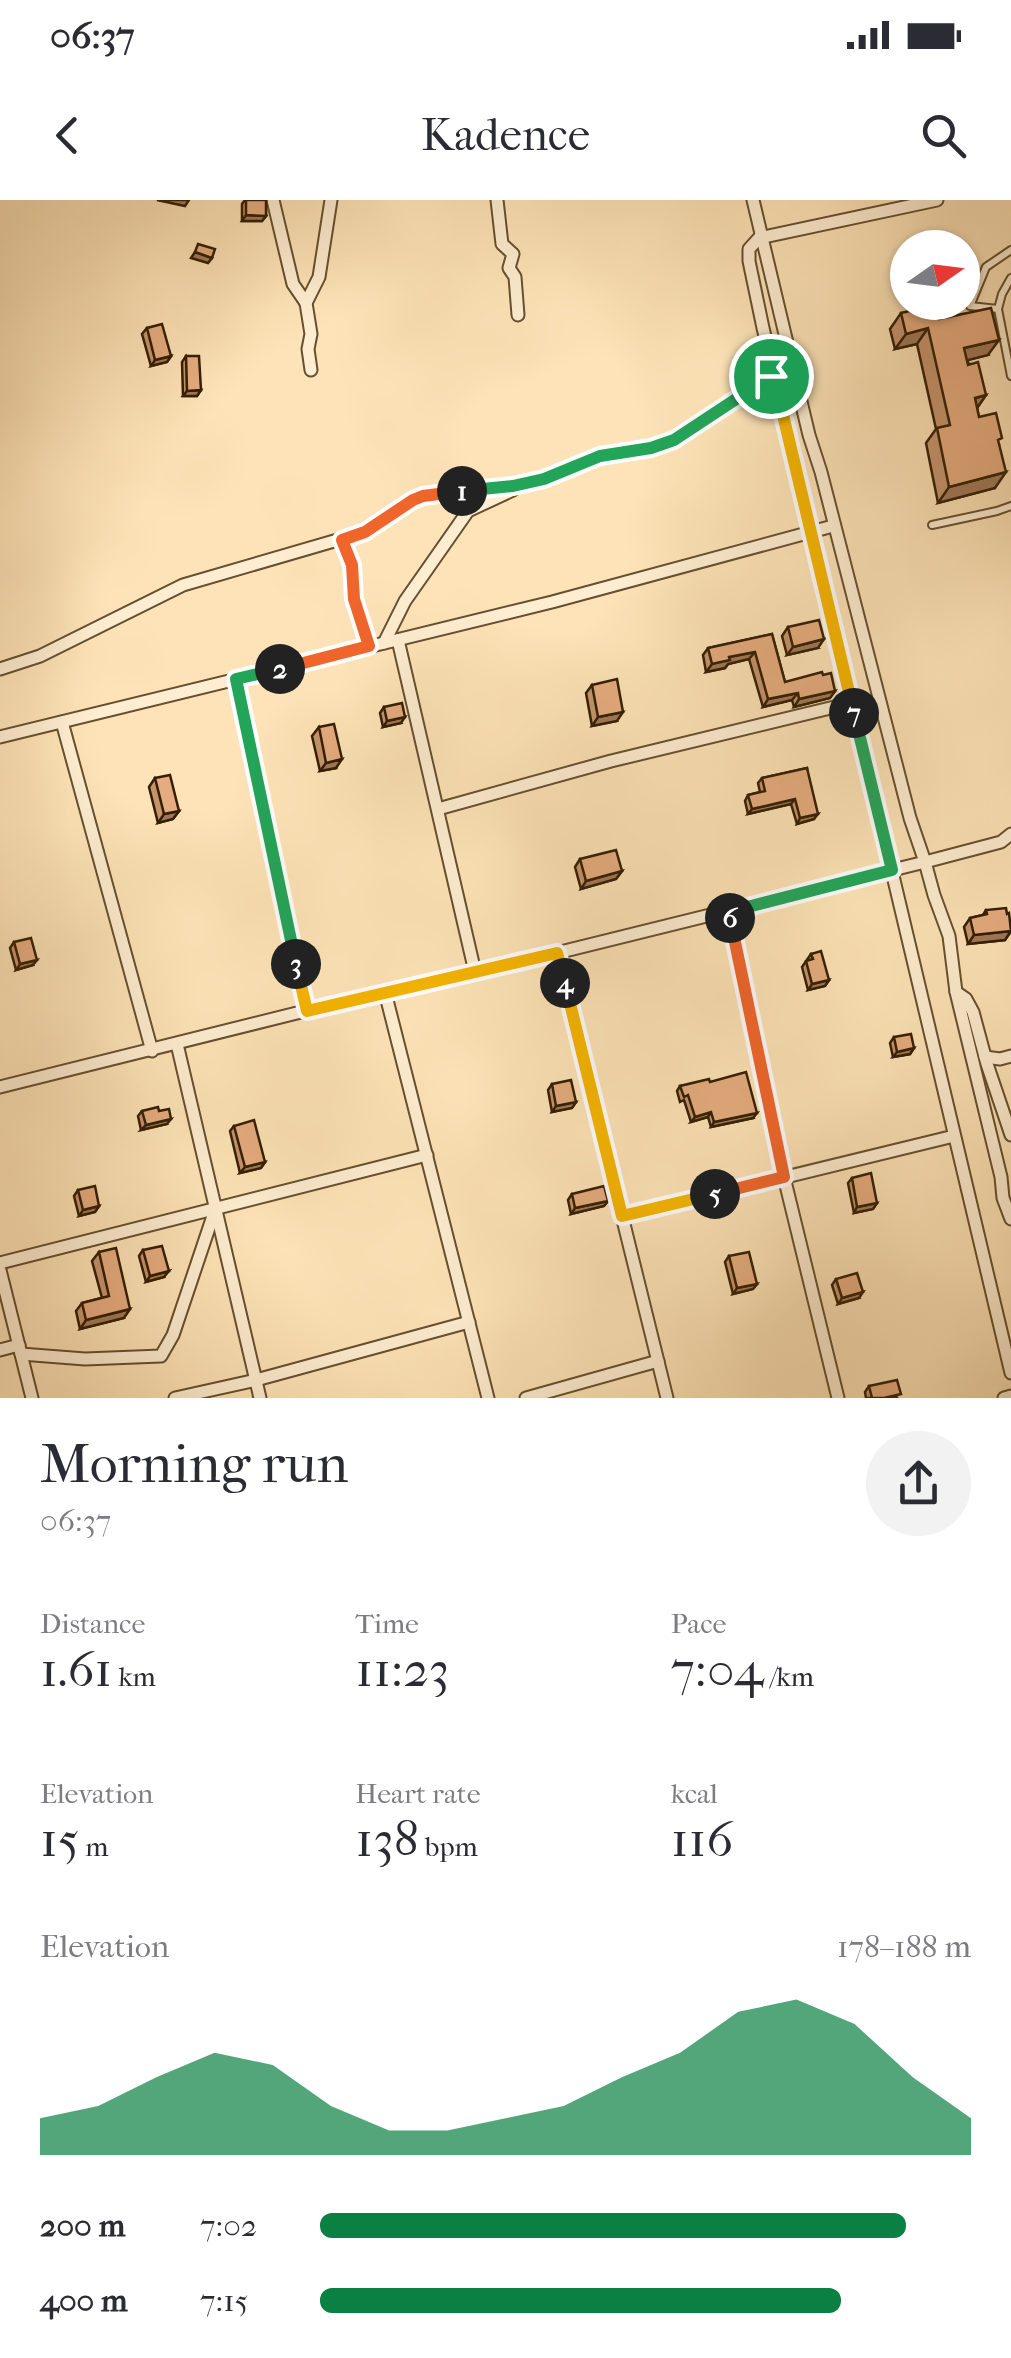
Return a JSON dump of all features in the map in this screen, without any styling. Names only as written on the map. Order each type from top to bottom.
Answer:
[{"type":"street","points":[[274,200],[293,284],[306,303],[312,334],[308,350],[310,370]]},
{"type":"street","points":[[306,303],[319,276],[331,200]]},
{"type":"street","points":[[498,200],[502,244],[514,254],[508,268],[515,277],[518,315]]},
{"type":"street","points":[[753,200],[788,352],[910,818],[949,936],[956,992],[1011,1219]]},
{"type":"street","points":[[937,200],[759,238],[749,249],[749,261],[1011,1373]]},
{"type":"street","points":[[475,972],[438,809],[391,641],[405,601],[468,511],[600,456],[674,440],[773,373],[788,352]]},
{"type":"street","points":[[0,669],[40,656],[183,584],[365,532],[423,496],[532,482]]},
{"type":"street","points":[[0,736],[552,602],[834,526]]},
{"type":"street","points":[[342,540],[352,565],[354,599],[369,646]]},
{"type":"street","points":[[236,679],[307,1011]]},
{"type":"street","points":[[438,809],[611,760],[852,703]]},
{"type":"street","points":[[62,722],[152,1050]]},
{"type":"street","points":[[0,1088],[728,912],[1001,842],[1011,834]]},
{"type":"street","points":[[728,912],[784,1177],[838,1398]]},
{"type":"street","points":[[557,953],[668,1398]]},
{"type":"street","points":[[385,992],[488,1398]]},
{"type":"street","points":[[956,992],[966,999],[973,1012],[1011,1136]]},
{"type":"street","points":[[177,1044],[260,1398]]},
{"type":"street","points":[[985,1057],[1011,1056]]},
{"type":"street","points":[[622,1216],[954,1136]]},
{"type":"street","points":[[32,1398],[0,1266],[426,1155]]},
{"type":"street","points":[[0,1350],[85,1359],[161,1356],[173,1335],[216,1210]]},
{"type":"street","points":[[176,1398],[469,1322]]},
{"type":"street","points":[[526,1398],[658,1361]]},
{"type":"lane","points":[[998,309],[970,306],[986,266],[1011,250]]},
{"type":"lane","points":[[1011,278],[998,309],[1011,376]]},
{"type":"lane","points":[[932,525],[1011,506]]},
{"type":"building","points":[[246,200],[266,200],[266,216],[246,215]]},
{"type":"building","points":[[198,244],[215,249],[212,258],[195,252]]},
{"type":"building","points":[[991,308],[999,340],[964,348],[968,365],[978,362],[986,395],[975,398],[979,417],[996,413],[1006,472],[949,487],[937,428],[950,425],[928,328],[906,334],[903,320],[980,320],[980,310]]},
{"type":"building","points":[[162,324],[171,356],[155,360],[147,328]]},
{"type":"building","points":[[186,356],[199,356],[201,390],[187,391]]},
{"type":"building","points":[[819,620],[824,639],[793,647],[788,627]]},
{"type":"building","points":[[772,634],[785,682],[831,673],[835,691],[799,699],[798,693],[768,699],[755,652],[712,664],[708,648]]},
{"type":"building","points":[[617,679],[623,712],[598,717],[592,685]]},
{"type":"building","points":[[402,703],[405,717],[387,721],[384,707]]},
{"type":"building","points":[[334,724],[342,759],[326,763],[319,727]]},
{"type":"building","points":[[807,768],[818,814],[800,818],[795,799],[752,809],[748,795],[765,791],[762,778]]},
{"type":"building","points":[[170,775],[179,811],[164,814],[155,778]]},
{"type":"building","points":[[616,850],[622,871],[586,881],[580,859]]},
{"type":"building","points":[[1006,908],[1011,931],[974,935],[970,918],[987,914],[986,910]]},
{"type":"building","points":[[31,938],[37,960],[20,964],[14,942]]},
{"type":"building","points":[[821,951],[829,980],[812,984],[806,961],[813,959],[811,954]]},
{"type":"building","points":[[911,1034],[914,1048],[897,1052],[894,1037]]},
{"type":"building","points":[[746,1072],[757,1113],[714,1122],[711,1112],[695,1117],[688,1095],[684,1097],[680,1086]]},
{"type":"building","points":[[571,1080],[576,1102],[556,1106],[552,1084]]},
{"type":"building","points":[[158,1107],[159,1111],[169,1109],[171,1119],[146,1125],[142,1111]]},
{"type":"building","points":[[254,1120],[265,1162],[245,1167],[234,1126]]},
{"type":"building","points":[[871,1173],[877,1203],[857,1207],[852,1178]]},
{"type":"building","points":[[95,1186],[99,1206],[83,1210],[78,1190]]},
{"type":"building","points":[[604,1186],[608,1201],[575,1208],[572,1194]]},
{"type":"building","points":[[162,1246],[169,1271],[150,1276],[143,1250]]},
{"type":"building","points":[[116,1248],[130,1309],[86,1320],[82,1303],[109,1296],[99,1252]]},
{"type":"building","points":[[749,1252],[757,1284],[737,1288],[729,1256]]},
{"type":"building","points":[[857,1273],[863,1292],[842,1298],[836,1279]]},
{"type":"building","points":[[897,1380],[901,1394],[872,1398],[869,1386]]},
{"type":"route","points":[[773,373],[892,870],[728,912],[784,1177],[622,1216],[557,953],[307,1011],[236,679],[369,646],[354,599],[352,565],[342,540],[365,532],[423,496],[513,486],[544,479],[600,456],[674,440],[771,376],[773,373]]}]
